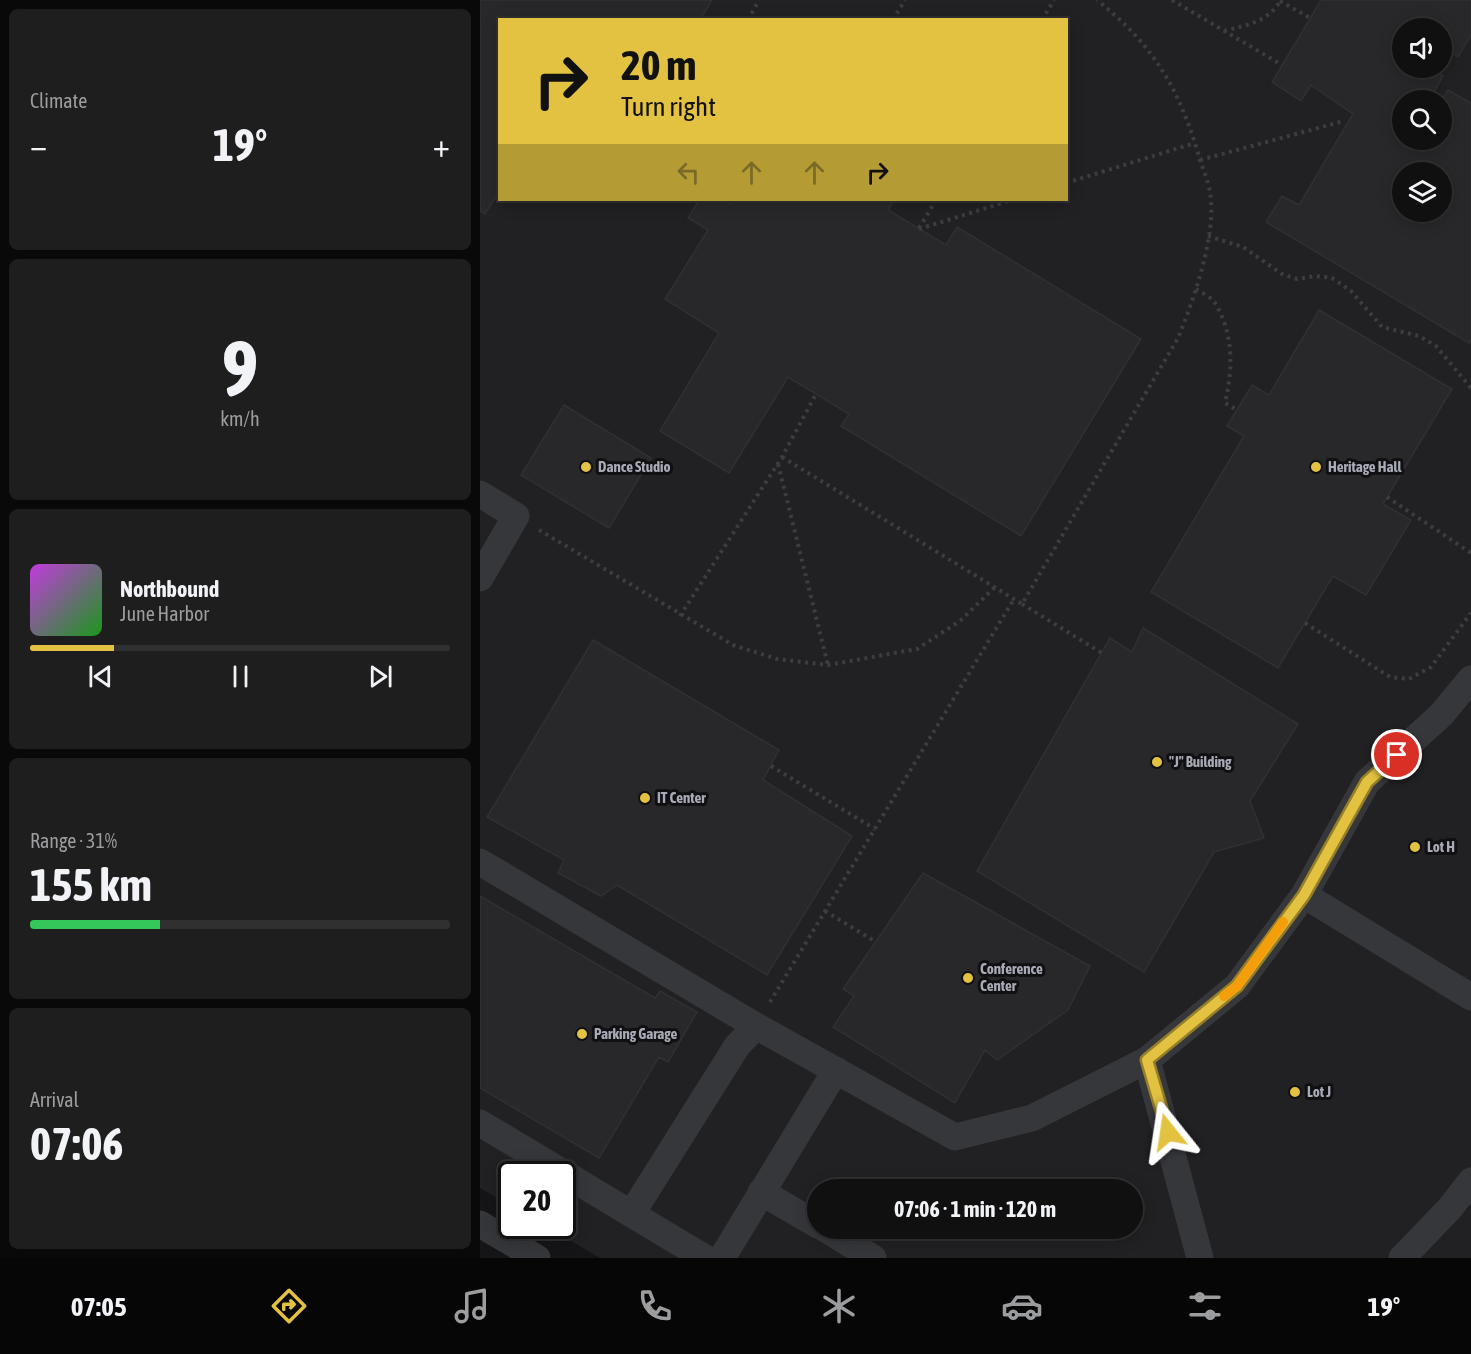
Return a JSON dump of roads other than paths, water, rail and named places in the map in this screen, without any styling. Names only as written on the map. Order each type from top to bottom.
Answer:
[{"type":"lane","points":[[480,494],[516,516],[480,578]]},
{"type":"lane","points":[[480,862],[756,1026],[956,1137],[1032,1118],[1147,1060],[1237,986],[1304,895],[1367,782],[1441,715],[1471,679]]},
{"type":"lane","points":[[1304,895],[1471,997]]},
{"type":"lane","points":[[632,1213],[737,1046],[756,1026]]},
{"type":"lane","points":[[1147,1060],[1200,1258]]},
{"type":"lane","points":[[722,1258],[836,1070]]},
{"type":"lane","points":[[480,1123],[705,1258]]},
{"type":"lane","points":[[1402,1258],[1450,1208],[1471,1181]]},
{"type":"lane","points":[[761,1192],[807,1219]]},
{"type":"lane","points":[[480,1224],[537,1258]]},
{"type":"lane","points":[[842,1239],[873,1258]]},
{"type":"place","name":"Dance Studio","points":[[586,467]]},
{"type":"place","name":"Heritage Hall","points":[[1316,467]]},
{"type":"place","name":"\"J\" Building","points":[[1157,762]]},
{"type":"place","name":"IT Center","points":[[645,798]]},
{"type":"place","name":"Lot H","points":[[1415,847]]},
{"type":"place","name":"Conference Center","points":[[968,978]]},
{"type":"place","name":"Parking Garage","points":[[582,1034]]},
{"type":"place","name":"Lot J","points":[[1295,1092]]}]
